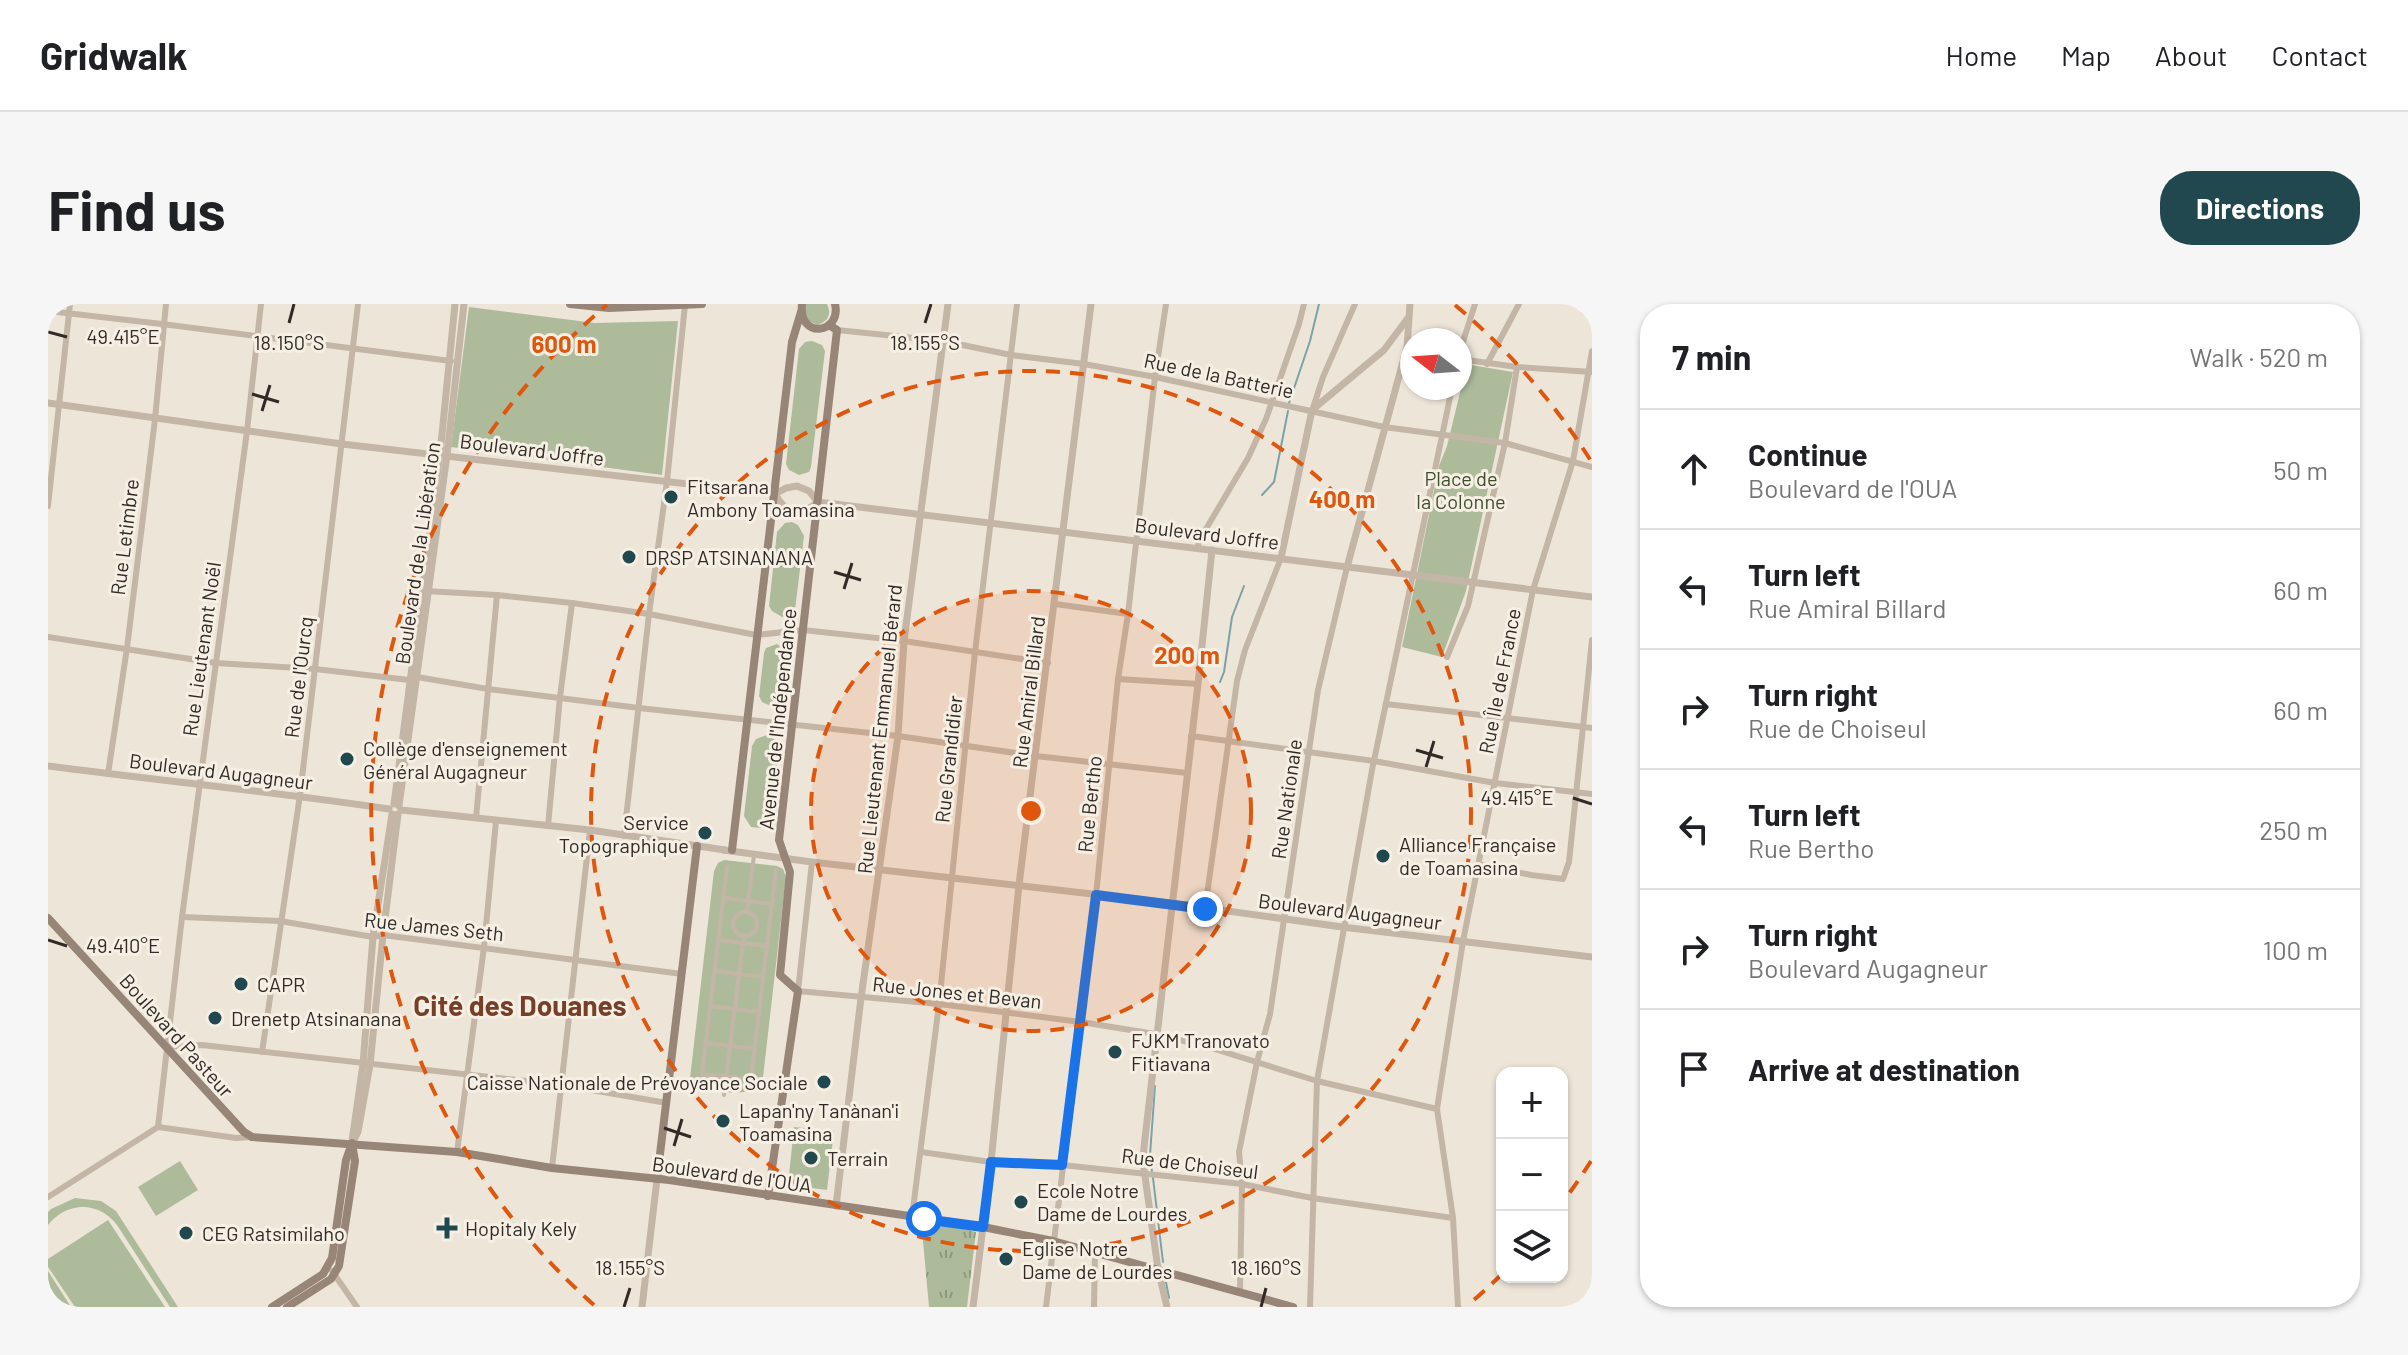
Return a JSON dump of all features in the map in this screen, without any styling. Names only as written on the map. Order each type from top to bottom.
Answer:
[{"type":"main road","points":[[570,304],[609,308],[702,304]]},
{"type":"main road","name":"Avenue de l'Indépendance","points":[[798,991],[780,975],[790,872],[779,840],[818,502],[835,304]]},
{"type":"main road","points":[[801,308],[804,322],[813,328],[833,328]]},
{"type":"main road","name":"Avenue de l'Indépendance","points":[[728,850],[792,342],[801,308]]},
{"type":"main road","points":[[657,1179],[697,846]]},
{"type":"main road","name":"Boulevard Pasteur","points":[[48,918],[244,1132],[252,1137]]},
{"type":"main road","points":[[768,1196],[798,991]]},
{"type":"main road","name":"Boulevard de l'OUA","points":[[252,1137],[457,1152],[552,1168],[657,1179],[983,1227],[1053,1241],[1293,1307]]},
{"type":"main road","name":"Boulevard de la Libération","points":[[332,1271],[346,1160],[352,1143]]},
{"type":"main road","points":[[272,1307],[332,1271]]},
{"type":"main road","points":[[287,1307],[332,1271]]},
{"type":"street","points":[[48,506],[70,304]]},
{"type":"street","name":"Rue Letimbre","points":[[108,774],[127,648],[166,304]]},
{"type":"street","name":"Rue Lieutenant Noël","points":[[158,1127],[261,304]]},
{"type":"street","name":"Rue de l'Ourcq","points":[[262,1052],[300,795],[358,304]]},
{"type":"street","name":"Boulevard de la Libération","points":[[443,455],[455,304]]},
{"type":"street","name":"Boulevard de la Libération","points":[[367,1064],[373,937],[395,809],[464,304]]},
{"type":"street","name":"Rue Lieutenant Emmanuel Bérard","points":[[836,1206],[861,998],[898,736],[904,641],[948,304]]},
{"type":"street","name":"Rue Grandidier","points":[[912,1217],[939,1004],[975,652],[1017,304]]},
{"type":"street","name":"Rue Amiral Billard","points":[[973,1307],[1019,885],[1091,304]]},
{"type":"street","name":"Rue Bertho","points":[[1046,1307],[1096,895],[1118,679],[1166,304]]},
{"type":"street","points":[[1197,548],[1248,458],[1272,403],[1304,304]]},
{"type":"street","points":[[1205,909],[1237,681],[1245,650],[1281,558],[1312,410],[1355,304]]},
{"type":"street","name":"Rue Nationale","points":[[1408,328],[1410,304]]},
{"type":"street","points":[[1467,328],[1475,304]]},
{"type":"street","points":[[1487,364],[1519,304]]},
{"type":"street","points":[[1584,304],[1592,307]]},
{"type":"street","points":[[624,836],[685,305]]},
{"type":"street","points":[[48,311],[451,361]]},
{"type":"street","points":[[1312,410],[1384,350],[1408,318]]},
{"type":"street","name":"Rue de la Batterie","points":[[833,328],[943,341],[1011,355],[1155,377],[1384,427],[1505,443],[1592,467]]},
{"type":"street","name":"Rue Île de France","points":[[1458,1307],[1453,1218],[1437,1109],[1463,941],[1533,590],[1573,461],[1592,351]]},
{"type":"street","points":[[1472,361],[1590,372]]},
{"type":"street","points":[[1447,657],[1468,606],[1505,443],[1517,367]]},
{"type":"street","name":"Rue Nationale","points":[[1240,1291],[1242,1184],[1239,1152],[1270,1014],[1318,690],[1347,567],[1400,376]]},
{"type":"street","points":[[1310,1307],[1317,1081],[1374,761],[1450,400]]},
{"type":"street","name":"Boulevard Joffre","points":[[48,403],[342,444],[775,494],[797,486],[809,491],[818,502],[1592,597]]},
{"type":"street","points":[[775,494],[783,508],[794,512],[806,512],[818,502]]},
{"type":"street","points":[[1167,1307],[1158,1269],[1144,1147],[1212,550]]},
{"type":"street","points":[[425,591],[572,603],[756,635],[803,630],[904,641],[1048,663]]},
{"type":"street","points":[[476,818],[497,595]]},
{"type":"street","points":[[548,826],[572,603]]},
{"type":"street","points":[[1055,604],[1128,614]]},
{"type":"street","points":[[48,637],[216,663],[413,678],[639,708],[898,736],[1108,766],[1187,773]]},
{"type":"street","points":[[1478,864],[1563,879],[1569,862],[1592,640]]},
{"type":"street","points":[[1118,679],[1198,684]]},
{"type":"street","points":[[1386,704],[1592,728]]},
{"type":"street","points":[[1191,736],[1374,761],[1495,783],[1592,794]]},
{"type":"street","name":"Boulevard Augagneur","points":[[48,766],[590,830],[812,862],[1171,903],[1592,957]]},
{"type":"street","name":"Boulevard de la Libération","points":[[352,1143],[358,1132],[367,1064],[395,809]]},
{"type":"street","points":[[457,1152],[484,947],[496,821]]},
{"type":"street","points":[[552,1168],[590,830]]},
{"type":"street","points":[[747,912],[754,853]]},
{"type":"street","points":[[798,991],[812,862]]},
{"type":"street","points":[[727,867],[702,1074],[751,1079],[776,870]]},
{"type":"street","points":[[724,898],[772,904]]},
{"type":"street","points":[[747,912],[754,916],[756,927],[751,934],[744,935],[734,929],[733,922],[738,914],[747,912]]},
{"type":"street","name":"Rue James Seth","points":[[182,917],[280,921],[373,937],[383,935],[484,947],[682,974]]},
{"type":"street","points":[[724,1095],[744,935]]},
{"type":"street","points":[[718,940],[767,946]]},
{"type":"street","points":[[715,971],[763,977]]},
{"type":"street","name":"Rue Jones et Bevan","points":[[798,991],[939,1004],[1155,1034],[1205,1046],[1317,1081],[1437,1109]]},
{"type":"street","points":[[711,1006],[759,1012]]},
{"type":"street","points":[[706,1043],[755,1049]]},
{"type":"street","points":[[167,1047],[202,1045],[562,1085],[667,1103]]},
{"type":"street","points":[[48,1197],[158,1127]]},
{"type":"street","name":"Boulevard de l'OUA","points":[[158,1127],[236,1138],[252,1137]]},
{"type":"street","name":"Rue de Choiseul","points":[[921,1152],[991,1162],[1062,1165],[1242,1184],[1312,1198],[1453,1218]]},
{"type":"street","points":[[642,1307],[657,1179]]},
{"type":"street","points":[[1094,1307],[1095,1253]]},
{"type":"street","points":[[332,1271],[357,1307]]},
{"type":"street","points":[[48,1291],[59,1307]]},
{"type":"green space","points":[[806,304],[827,304],[829,314],[826,320],[817,325],[807,320]]},
{"type":"green space","points":[[469,307],[595,323],[678,321],[662,475],[451,447]]},
{"type":"green space","points":[[805,342],[822,345],[825,351],[811,467],[809,472],[799,475],[789,470],[786,464],[799,349]]},
{"type":"green space","name":"Place de la Colonne","points":[[1472,365],[1513,372],[1466,591],[1442,657],[1402,647],[1439,466],[1458,400],[1472,400]]},
{"type":"green space","points":[[785,523],[798,525],[804,536],[795,610],[782,617],[769,606],[777,532]]},
{"type":"green space","points":[[777,644],[787,650],[788,656],[784,699],[781,704],[771,706],[762,702],[759,696],[764,653],[766,648]]},
{"type":"green space","points":[[767,735],[776,741],[779,751],[770,819],[761,828],[751,827],[744,816],[752,746],[756,739]]},
{"type":"green space","points":[[724,860],[777,866],[783,869],[786,877],[762,1086],[735,1093],[705,1088],[690,1078],[714,871],[718,863]]},
{"type":"green space","name":"Terrain","points":[[794,1127],[834,1131],[827,1190],[788,1185]]},
{"type":"green space","points":[[180,1161],[198,1190],[156,1216],[138,1187]]},
{"type":"green space","points":[[75,1198],[101,1201],[116,1211],[178,1307],[170,1307],[110,1217],[92,1208],[73,1208],[48,1225],[51,1209]]},
{"type":"green space","points":[[921,1219],[976,1232],[967,1307],[929,1307]]},
{"type":"green space","points":[[108,1220],[165,1307],[75,1307],[48,1267],[48,1259]]},
{"type":"green space","points":[[48,1271],[71,1307],[62,1307],[48,1285]]},
{"type":"waterway","points":[[1289,403],[1319,304]]},
{"type":"waterway","points":[[1262,495],[1274,482],[1288,411]]},
{"type":"waterway","points":[[1220,682],[1232,617],[1244,586]]},
{"type":"waterway","points":[[1152,1172],[1150,1155],[1155,1086]]},
{"type":"waterway","points":[[1153,1178],[1163,1262]]},
{"type":"waterway","points":[[1165,1277],[1169,1298]]},
{"type":"place","name":"Fitsarana Ambony Toamasina","points":[[671,497]]},
{"type":"place","name":"DRSP ATSINANANA","points":[[629,557]]},
{"type":"place","name":"Collège d'enseignement Général Augagneur","points":[[347,759]]},
{"type":"place","name":"Service Topographique","points":[[705,833]]},
{"type":"place","name":"Alliance Française de Toamasina","points":[[1383,856]]},
{"type":"place","name":"CAPR","points":[[241,984]]},
{"type":"place","name":"Drenetp Atsinanana","points":[[215,1018]]},
{"type":"place","name":"FJKM Tranovato Fitiavana","points":[[1115,1052]]},
{"type":"place","name":"Caisse Nationale de Prévoyance Sociale","points":[[824,1082]]},
{"type":"place","name":"Lapan'ny Tanànan'i Toamasina","points":[[723,1121]]},
{"type":"place","name":"Terrain","points":[[811,1158]]},
{"type":"place","name":"Ecole Notre Dame de Lourdes","points":[[1021,1202]]},
{"type":"place","name":"Hopitaly Kely","points":[[447,1228]]},
{"type":"place","name":"CEG Ratsimilaho","points":[[186,1233]]},
{"type":"place","name":"Eglise Notre Dame de Lourdes","points":[[1006,1259]]},
{"type":"district","name":"Cité des Douanes","points":[[520,1005]]},
{"type":"route","points":[[924,1219],[983,1227],[991,1162],[1062,1165],[1096,895],[1205,909]]}]
